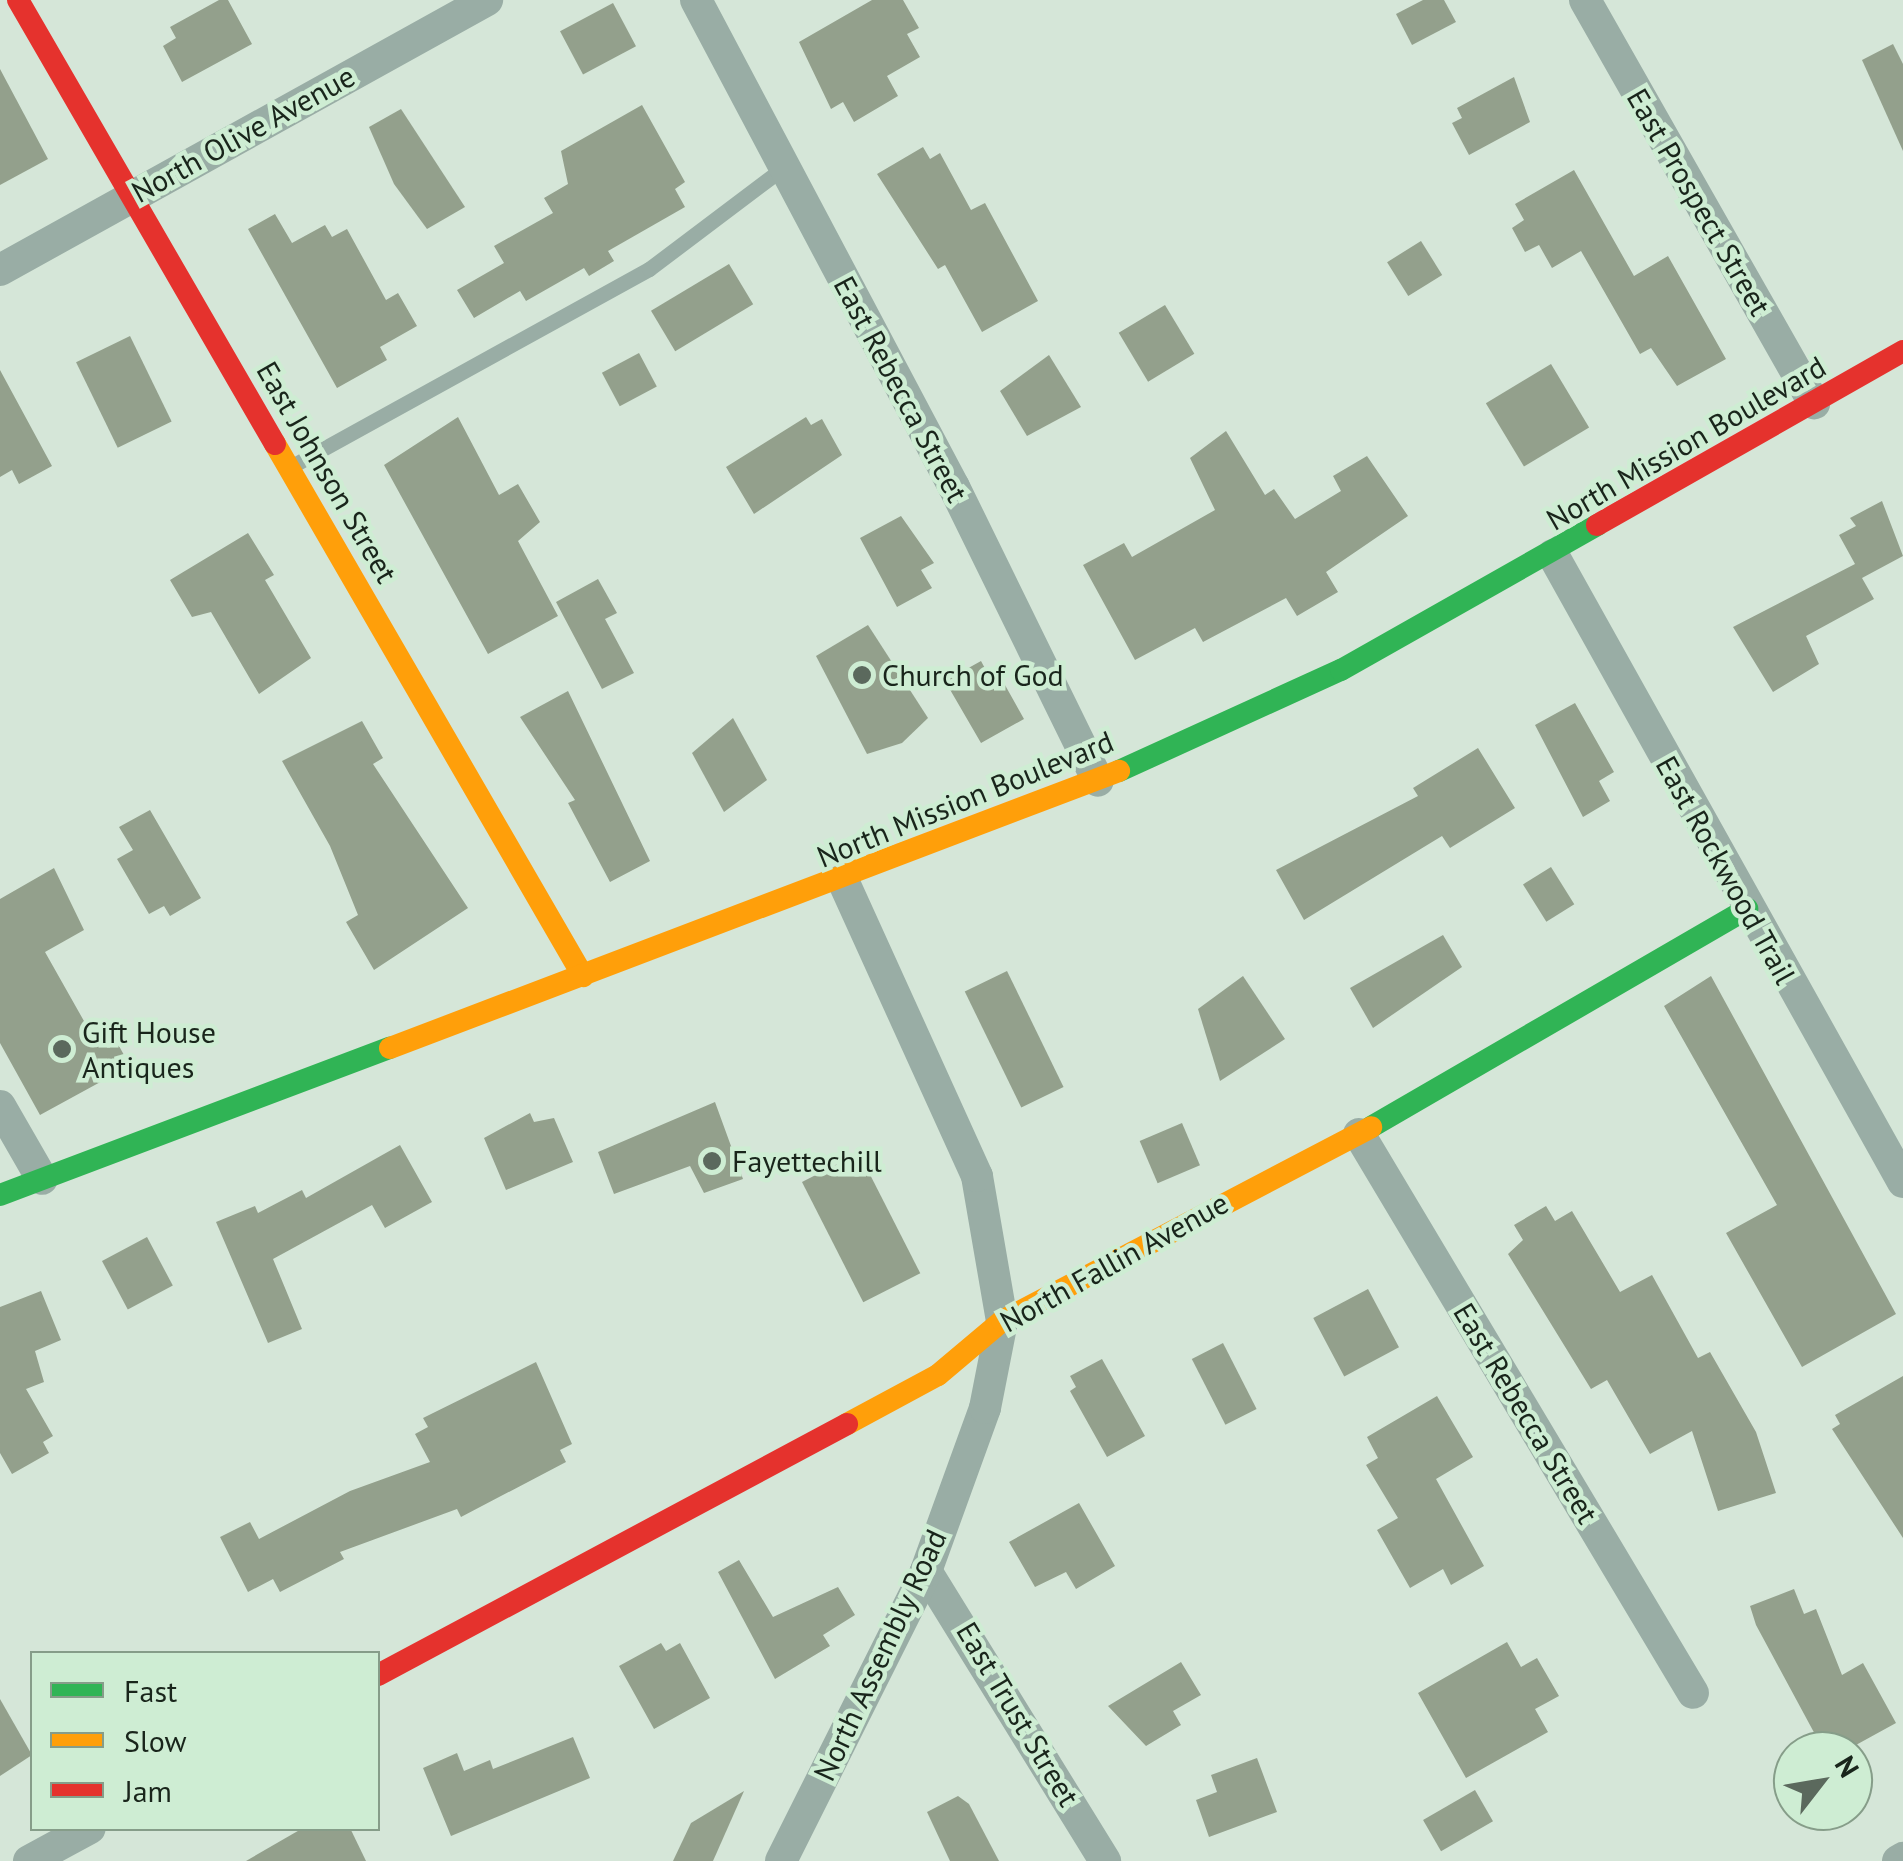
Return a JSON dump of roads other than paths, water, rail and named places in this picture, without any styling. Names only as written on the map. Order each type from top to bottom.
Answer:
[{"type":"street","name":"East Johnson Street","points":[[18,0],[583,976]]},
{"type":"street","name":"North Olive Avenue","points":[[0,270],[487,0]]},
{"type":"street","name":"East Rebecca Street","points":[[696,0],[954,488],[1098,781]]},
{"type":"street","name":"East Prospect Street","points":[[1586,1],[1814,403]]},
{"type":"street","name":"North Mission Boulevard","points":[[0,1195],[844,880],[1098,781],[1340,670],[1553,555],[1903,351]]},
{"type":"street","name":"East Rockwood Trail","points":[[1553,555],[1746,909],[1903,1182]]},
{"type":"street","name":"North Assembly Road","points":[[781,1861],[926,1571],[984,1408],[1002,1321],[977,1176],[844,880]]},
{"type":"street","name":"North Fallin Avenue","points":[[380,1674],[938,1375],[1002,1321],[1360,1134],[1746,909]]},
{"type":"street","points":[[0,1106],[42,1178]]},
{"type":"street","name":"East Rebecca Street","points":[[1360,1134],[1693,1693]]},
{"type":"street","name":"East Trust Street","points":[[926,1571],[1105,1861]]},
{"type":"street","points":[[29,1861],[84,1831]]},
{"type":"lane","points":[[290,466],[648,269],[783,168]]},
{"type":"place","name":"Church of God","points":[[862,675]]},
{"type":"place","name":"Gift House Antiques","points":[[62,1049]]},
{"type":"place","name":"Fayettechill","points":[[712,1161]]}]
